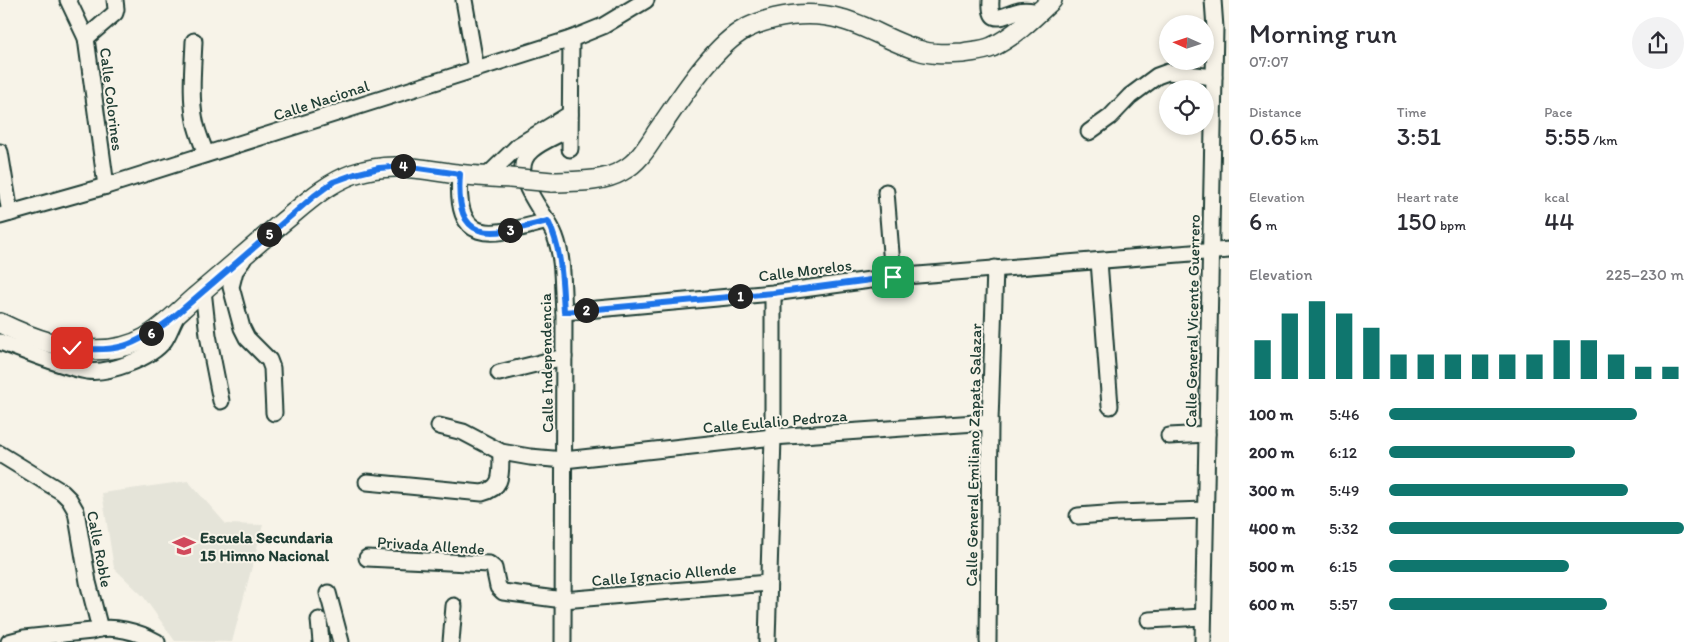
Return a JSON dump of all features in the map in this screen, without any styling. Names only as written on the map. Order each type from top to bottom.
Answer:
[{"type":"main road","points":[[0,323],[53,344],[89,350],[108,349],[135,343],[147,337],[170,320],[253,247],[333,182],[379,168],[404,166],[460,174],[552,182],[602,179],[623,171],[644,152],[686,92],[723,45],[744,30],[764,21],[786,16],[824,15],[857,24],[918,50],[949,54],[977,51],[991,47],[1009,38],[1045,6]]},
{"type":"street","points":[[68,0],[86,38]]},
{"type":"street","name":"Calle Colorines","points":[[106,186],[86,38],[115,13],[115,0]]},
{"type":"street","points":[[464,0],[476,69]]},
{"type":"street","name":"Calle Nacional","points":[[5,214],[106,186],[571,40],[604,26],[646,0]]},
{"type":"street","points":[[991,0],[991,13],[998,18],[1023,10],[1045,6]]},
{"type":"street","name":"Calle General Vicente Guerrero","points":[[1203,642],[1215,28],[1212,0]]},
{"type":"street","points":[[570,150],[571,40]]},
{"type":"street","points":[[194,42],[194,119],[206,154]]},
{"type":"street","points":[[1089,132],[1110,118],[1130,96],[1157,76],[1168,72],[1214,77]]},
{"type":"street","points":[[487,176],[519,145],[569,121]]},
{"type":"street","name":"Calle Independencia","points":[[563,642],[564,312],[560,261],[555,236],[548,221],[525,185],[523,168],[531,150],[569,121]]},
{"type":"street","points":[[0,152],[5,214]]},
{"type":"street","points":[[460,174],[459,203],[462,214],[470,226],[481,232],[513,230],[548,221]]},
{"type":"street","points":[[886,192],[893,277]]},
{"type":"street","points":[[253,247],[235,272],[230,287],[242,328],[247,338],[269,360],[272,368],[274,413]]},
{"type":"street","name":"Calle Morelos","points":[[564,312],[773,293],[893,277],[1229,250]]},
{"type":"street","points":[[1098,261],[1110,406]]},
{"type":"street","name":"Calle General Emiliano Zapata Salazar","points":[[988,642],[990,422],[995,268]]},
{"type":"street","points":[[203,290],[208,335],[222,401]]},
{"type":"street","points":[[767,642],[773,437],[773,293]]},
{"type":"street","points":[[0,342],[89,371],[106,370],[136,361],[152,351],[164,341],[179,311]]},
{"type":"street","points":[[499,373],[564,357]]},
{"type":"street","name":"Calle Eulalio Pedroza","points":[[439,426],[463,432],[501,452],[564,460],[773,437],[990,422]]},
{"type":"street","points":[[1169,436],[1207,434]]},
{"type":"street","points":[[367,482],[482,492],[495,488],[499,482],[501,452]]},
{"type":"street","name":"Calle Roble","points":[[0,454],[62,492],[76,511],[95,634]]},
{"type":"street","points":[[1078,516],[1118,512],[1206,510]]},
{"type":"street","name":"Privada Allende","points":[[368,558],[488,564],[494,568],[498,587],[503,592],[564,600]]},
{"type":"street","name":"Calle Ignacio Allende","points":[[564,600],[768,583]]},
{"type":"street","points":[[328,593],[341,642]]},
{"type":"street","points":[[451,642],[454,606]]},
{"type":"street","points":[[1149,620],[1203,617]]},
{"type":"street","points":[[319,620],[321,642]]},
{"type":"street","points":[[8,642],[24,638],[129,631],[144,635],[156,642]]},
{"type":"shaded area","name":"Escuela Secundaria 15 Himno Nacional","points":[[188,481],[226,524],[263,525],[232,642],[175,641],[143,596],[114,568],[102,493]]},
{"type":"place","name":"Escuela Secundaria 15 Himno Nacional","points":[[184,546]]},
{"type":"route","points":[[72,348],[89,350],[117,348],[135,343],[147,337],[170,320],[224,272],[333,182],[379,168],[404,166],[460,174],[459,203],[462,214],[470,226],[481,232],[513,230],[548,221],[555,236],[560,261],[564,312],[773,293],[893,277]]}]
